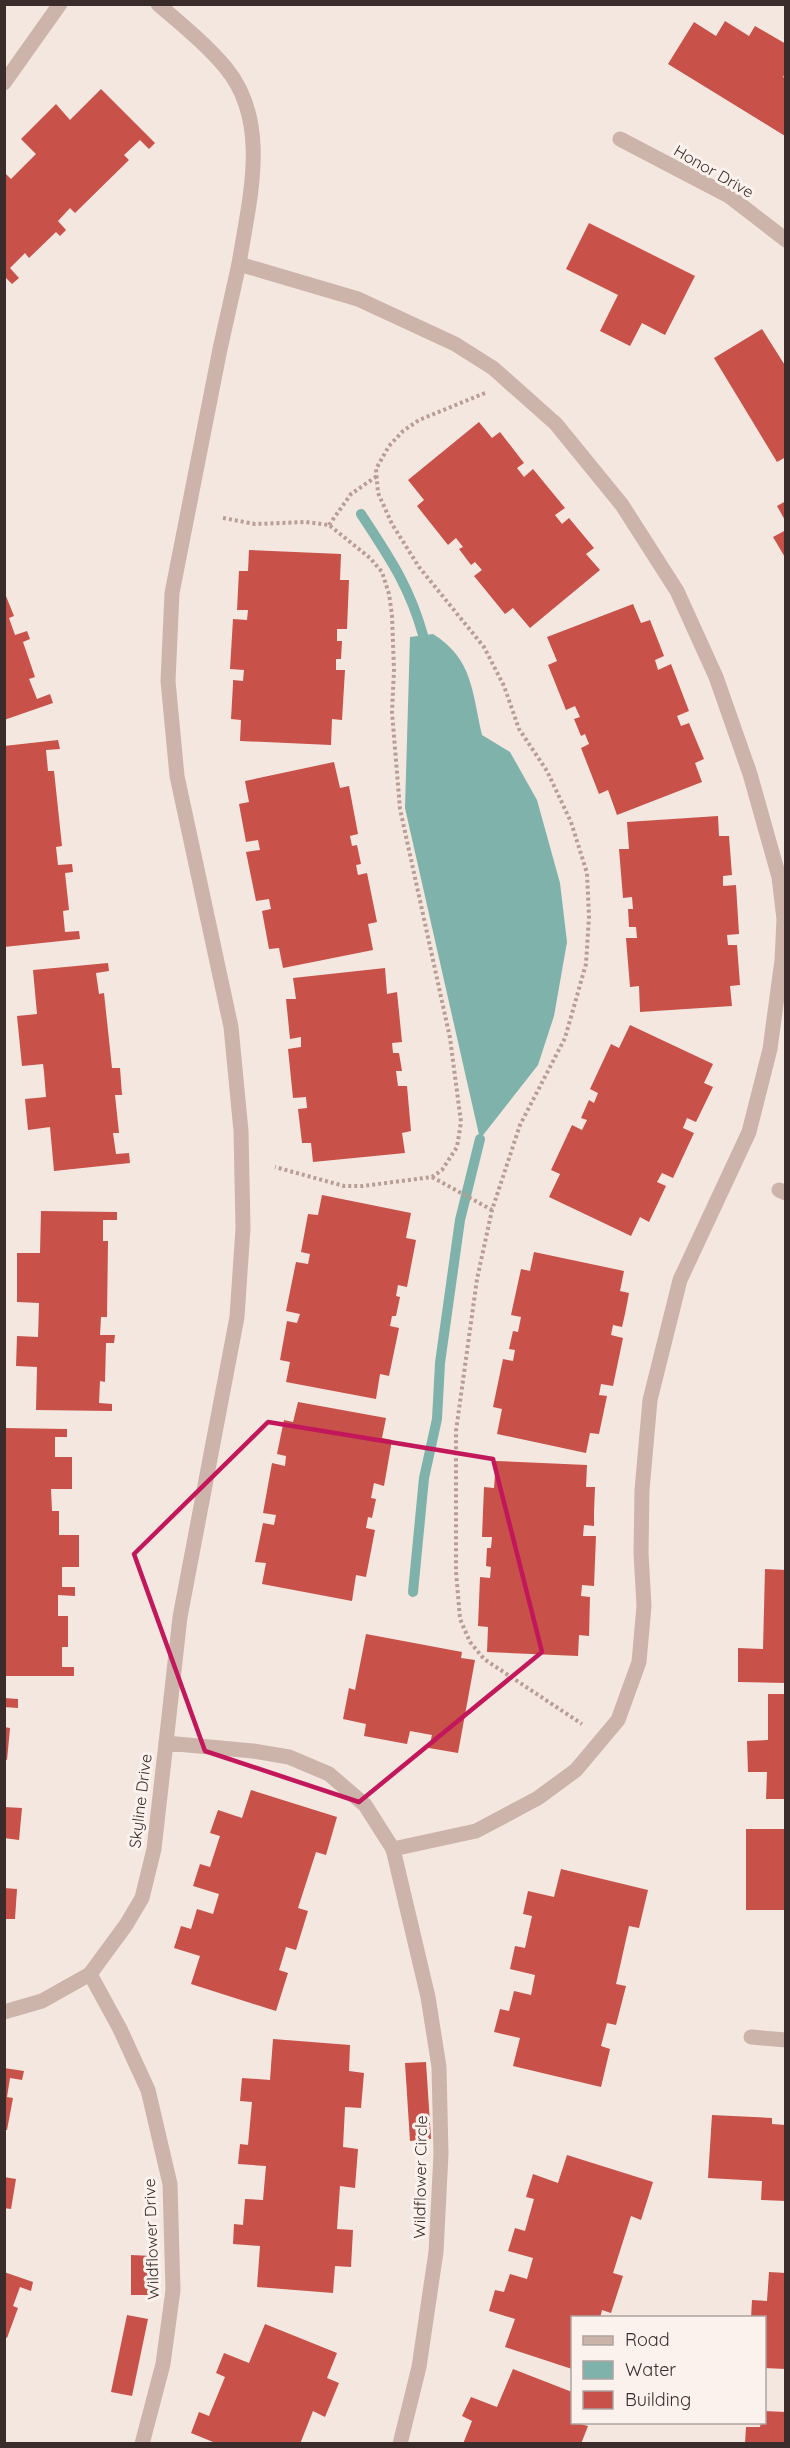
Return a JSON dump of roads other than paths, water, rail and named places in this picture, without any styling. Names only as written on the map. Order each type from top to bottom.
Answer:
[{"type":"street","points":[[4,83],[60,4]]},
{"type":"street","points":[[158,4],[204,44],[227,70],[247,105],[252,127],[253,147],[250,189],[239,264],[172,593],[168,681],[177,776],[231,1027],[242,1131],[243,1228],[237,1317],[180,1617],[166,1743]]},
{"type":"street","name":"Honor Drive","points":[[620,139],[729,196],[786,240]]},
{"type":"street","points":[[239,264],[358,299],[455,344],[511,383],[556,424],[622,505],[677,591],[716,677],[750,774],[779,877],[784,919],[782,960],[770,1049],[748,1132],[680,1280],[650,1400],[642,1490],[641,1553],[644,1605],[639,1662],[618,1720],[576,1770],[538,1798],[476,1831],[393,1849]]},
{"type":"street","name":"Skyline Drive","points":[[4,2012],[42,2001],[90,1974],[126,1925],[142,1898],[154,1849],[166,1743],[253,1751],[289,1757],[329,1773],[365,1805],[393,1849],[409,1911]]},
{"type":"street","name":"Wildflower Circle","points":[[400,2444],[418,2367],[436,2252],[441,2154],[439,2067],[428,1996],[409,1911]]},
{"type":"street","name":"Wildflower Drive","points":[[90,1974],[120,2029],[148,2090],[170,2184],[173,2290],[163,2364],[142,2444]]},
{"type":"street","points":[[751,2037],[786,2040]]},
{"type":"water","points":[[433,634],[456,654],[469,678],[482,735],[510,752],[537,800],[560,883],[567,942],[554,1016],[538,1065],[480,1139],[405,808],[410,637]]},
{"type":"waterway","points":[[361,514],[405,586],[423,635]]},
{"type":"waterway","points":[[413,1592],[424,1478],[437,1419],[440,1363],[460,1220],[480,1139]]}]
